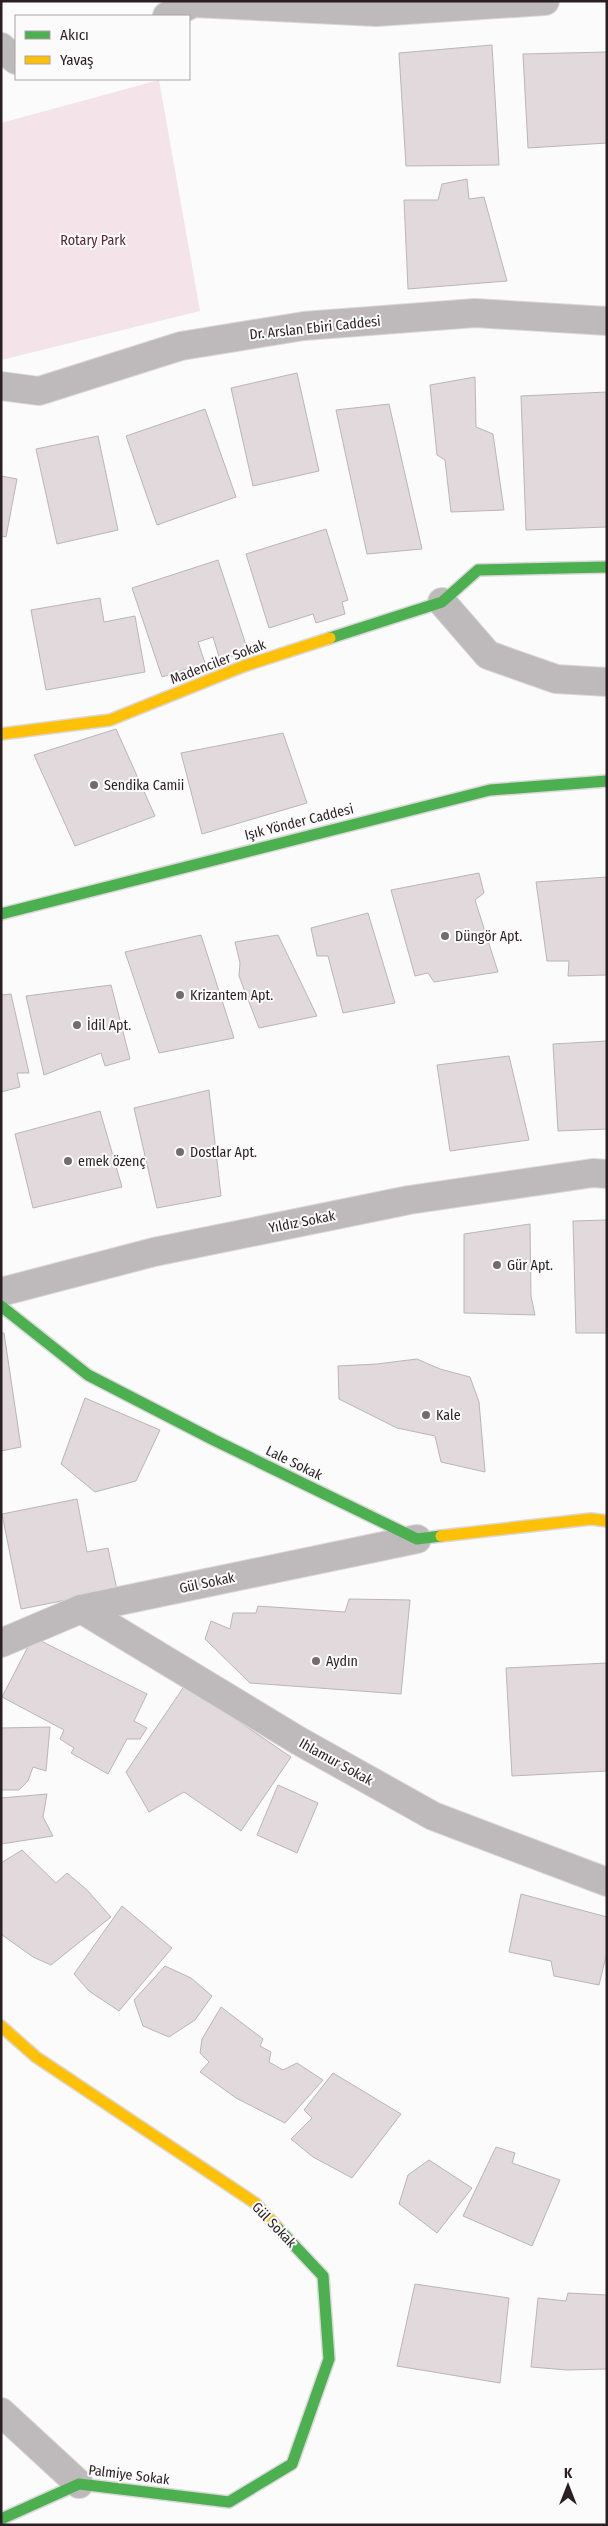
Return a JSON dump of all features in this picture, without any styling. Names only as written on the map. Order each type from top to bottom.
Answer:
[{"type":"street","points":[[169,15],[196,2],[376,12],[545,1]]},
{"type":"street","points":[[1,47],[15,59]]},
{"type":"street","name":"Dr. Arslan Ebiri Caddesi","points":[[1,386],[39,391],[181,346],[304,326],[476,313],[607,321]]},
{"type":"street","points":[[607,568],[478,570],[442,602],[488,655],[556,679],[607,682]]},
{"type":"street","name":"Madenciler Sokak","points":[[1,734],[110,720],[244,666],[442,602]]},
{"type":"street","name":"Işık Yönder Caddesi","points":[[1,914],[490,790],[607,781]]},
{"type":"street","name":"Yıldız Sokak","points":[[1,1292],[154,1252],[409,1200],[593,1173],[607,1174]]},
{"type":"street","name":"Lale Sokak","points":[[1,1306],[88,1375],[222,1444],[417,1539]]},
{"type":"street","points":[[417,1539],[591,1519],[607,1521]]},
{"type":"street","name":"Gül Sokak","points":[[1,1643],[81,1610],[417,1539]]},
{"type":"street","name":"Ihlamur Sokak","points":[[81,1610],[290,1736],[433,1816],[607,1882]]},
{"type":"street","name":"Gül Sokak","points":[[1,2026],[36,2057],[255,2203],[323,2276],[329,2359],[292,2464],[229,2502]]},
{"type":"street","points":[[1,2412],[79,2484]]},
{"type":"street","name":"Palmiye Sokak","points":[[1,2519],[79,2484],[229,2502]]},
{"type":"green space","name":"Rotary Park","points":[[159,80],[200,311],[1,360],[1,123]]},
{"type":"building","points":[[492,45],[499,165],[406,166],[399,53]]},
{"type":"building","points":[[607,52],[607,143],[528,148],[523,54]]},
{"type":"building","points":[[467,179],[469,199],[484,197],[507,281],[408,289],[404,200],[438,200],[442,184]]},
{"type":"building","points":[[297,373],[319,471],[253,486],[231,388]]},
{"type":"building","points":[[475,377],[476,427],[493,434],[504,510],[451,512],[445,460],[437,455],[430,385]]},
{"type":"building","points":[[607,392],[607,527],[526,530],[521,396]]},
{"type":"building","points":[[389,404],[422,549],[367,554],[336,410]]},
{"type":"building","points":[[205,409],[236,497],[157,525],[126,436]]},
{"type":"building","points":[[98,436],[118,530],[57,544],[36,449]]},
{"type":"building","points":[[1,476],[17,479],[6,537],[1,536]]},
{"type":"building","points":[[326,529],[348,600],[342,602],[345,614],[316,623],[313,614],[269,628],[246,554]]},
{"type":"building","points":[[218,560],[248,651],[220,660],[213,637],[198,642],[205,663],[162,677],[132,588]]},
{"type":"building","points":[[100,598],[104,622],[135,616],[145,672],[46,690],[31,610]]},
{"type":"building","name":"Sendika Camii","points":[[116,729],[155,816],[75,846],[34,755]]},
{"type":"building","points":[[283,733],[307,803],[202,834],[181,753]]},
{"type":"building","name":"Düngör Apt.","points":[[479,873],[484,893],[475,900],[498,972],[434,982],[428,973],[415,976],[391,890]]},
{"type":"building","points":[[607,877],[607,975],[568,976],[569,961],[547,961],[536,882]]},
{"type":"building","points":[[368,913],[395,1003],[343,1013],[328,956],[317,956],[311,928]]},
{"type":"building","name":"Krizantem Apt.","points":[[201,935],[234,1038],[159,1053],[125,952]]},
{"type":"building","points":[[278,935],[317,1016],[259,1028],[239,976],[240,963],[235,942]]},
{"type":"building","name":"İdil Apt.","points":[[111,985],[130,1059],[105,1066],[101,1053],[44,1075],[26,996]]},
{"type":"building","points":[[11,994],[29,1073],[17,1073],[20,1087],[1,1092],[1,995]]},
{"type":"building","points":[[607,1041],[607,1129],[558,1131],[553,1044]]},
{"type":"building","points":[[509,1056],[529,1140],[450,1151],[437,1065]]},
{"type":"building","name":"Dostlar Apt.","points":[[209,1090],[221,1196],[157,1208],[134,1108]]},
{"type":"building","name":"emek özenç","points":[[100,1111],[122,1187],[33,1208],[15,1134]]},
{"type":"building","points":[[607,1220],[607,1333],[576,1333],[573,1221]]},
{"type":"building","name":"Gür Apt.","points":[[530,1224],[531,1296],[535,1315],[464,1313],[464,1234]]},
{"type":"building","points":[[1,1333],[4,1333],[21,1447],[1,1451]]},
{"type":"building","name":"Kale","points":[[417,1359],[440,1369],[470,1377],[479,1402],[485,1472],[441,1462],[435,1436],[397,1428],[339,1399],[338,1366]]},
{"type":"building","points":[[85,1398],[160,1430],[136,1481],[95,1492],[61,1464]]},
{"type":"building","points":[[77,1499],[87,1552],[108,1548],[117,1590],[21,1609],[2,1514]]},
{"type":"building","name":"Aydın","points":[[349,1599],[410,1600],[401,1694],[250,1683],[205,1639],[211,1621],[230,1629],[233,1613],[256,1613],[258,1606],[345,1612]]},
{"type":"building","points":[[33,1637],[147,1694],[134,1721],[147,1728],[140,1739],[127,1739],[108,1774],[71,1753],[74,1748],[60,1739],[64,1730],[2,1697]]},
{"type":"building","points":[[607,1663],[607,1771],[512,1776],[506,1668]]},
{"type":"building","points":[[185,1685],[291,1757],[241,1831],[184,1792],[149,1812],[126,1772]]},
{"type":"building","points":[[50,1727],[46,1771],[33,1767],[28,1781],[19,1790],[1,1790],[1,1728]]},
{"type":"building","points":[[278,1785],[318,1803],[297,1853],[257,1835]]},
{"type":"building","points":[[47,1794],[43,1817],[53,1836],[1,1844],[1,1798]]},
{"type":"building","points":[[22,1850],[56,1883],[67,1873],[87,1890],[111,1917],[51,1965],[33,1957],[1,1934],[1,1863]]},
{"type":"building","points":[[521,1894],[607,1917],[607,1952],[599,1985],[554,1976],[551,1961],[509,1952]]},
{"type":"building","points":[[122,1906],[172,1948],[119,2011],[89,1991],[74,1974]]},
{"type":"building","points":[[165,1966],[191,1978],[212,1996],[195,2020],[169,2037],[143,2026],[134,2000]]},
{"type":"building","points":[[221,2007],[263,2039],[260,2046],[271,2052],[269,2062],[283,2070],[297,2063],[323,2080],[285,2123],[236,2098],[200,2072],[209,2062],[200,2053],[202,2039]]},
{"type":"building","points":[[333,2073],[401,2114],[352,2178],[313,2157],[291,2139],[312,2118],[304,2110]]},
{"type":"building","points":[[496,2147],[515,2153],[512,2163],[560,2180],[532,2246],[463,2216]]},
{"type":"building","points":[[429,2160],[472,2188],[437,2233],[399,2204],[408,2175]]},
{"type":"building","points":[[415,2284],[509,2298],[500,2383],[397,2366]]},
{"type":"building","points":[[568,2293],[607,2295],[607,2369],[567,2370],[531,2367],[538,2298],[566,2301]]},
{"type":"traffic: fast","points":[[330,638],[442,602],[478,570],[607,567]]},
{"type":"traffic: fast","points":[[1,914],[490,790],[607,781]]},
{"type":"traffic: fast","points":[[1,1306],[88,1375],[214,1440],[417,1539],[441,1536]]},
{"type":"traffic: fast","points":[[1,2519],[79,2484],[229,2502],[292,2464],[329,2359],[323,2276],[276,2226]]},
{"type":"traffic: slow","points":[[1,734],[110,720],[244,666],[330,638]]},
{"type":"traffic: slow","points":[[441,1536],[591,1519],[607,1521]]},
{"type":"traffic: slow","points":[[1,2026],[36,2057],[255,2203],[276,2226]]},
{"type":"place","name":"Sendika Camii","points":[[94,785]]},
{"type":"place","name":"Düngör Apt.","points":[[445,936]]},
{"type":"place","name":"Krizantem Apt.","points":[[180,995]]},
{"type":"place","name":"İdil Apt.","points":[[77,1025]]},
{"type":"place","name":"Dostlar Apt.","points":[[180,1152]]},
{"type":"place","name":"emek özenç","points":[[68,1161]]},
{"type":"place","name":"Gür Apt.","points":[[497,1265]]},
{"type":"place","name":"Kale","points":[[426,1415]]},
{"type":"place","name":"Aydın","points":[[316,1661]]}]
